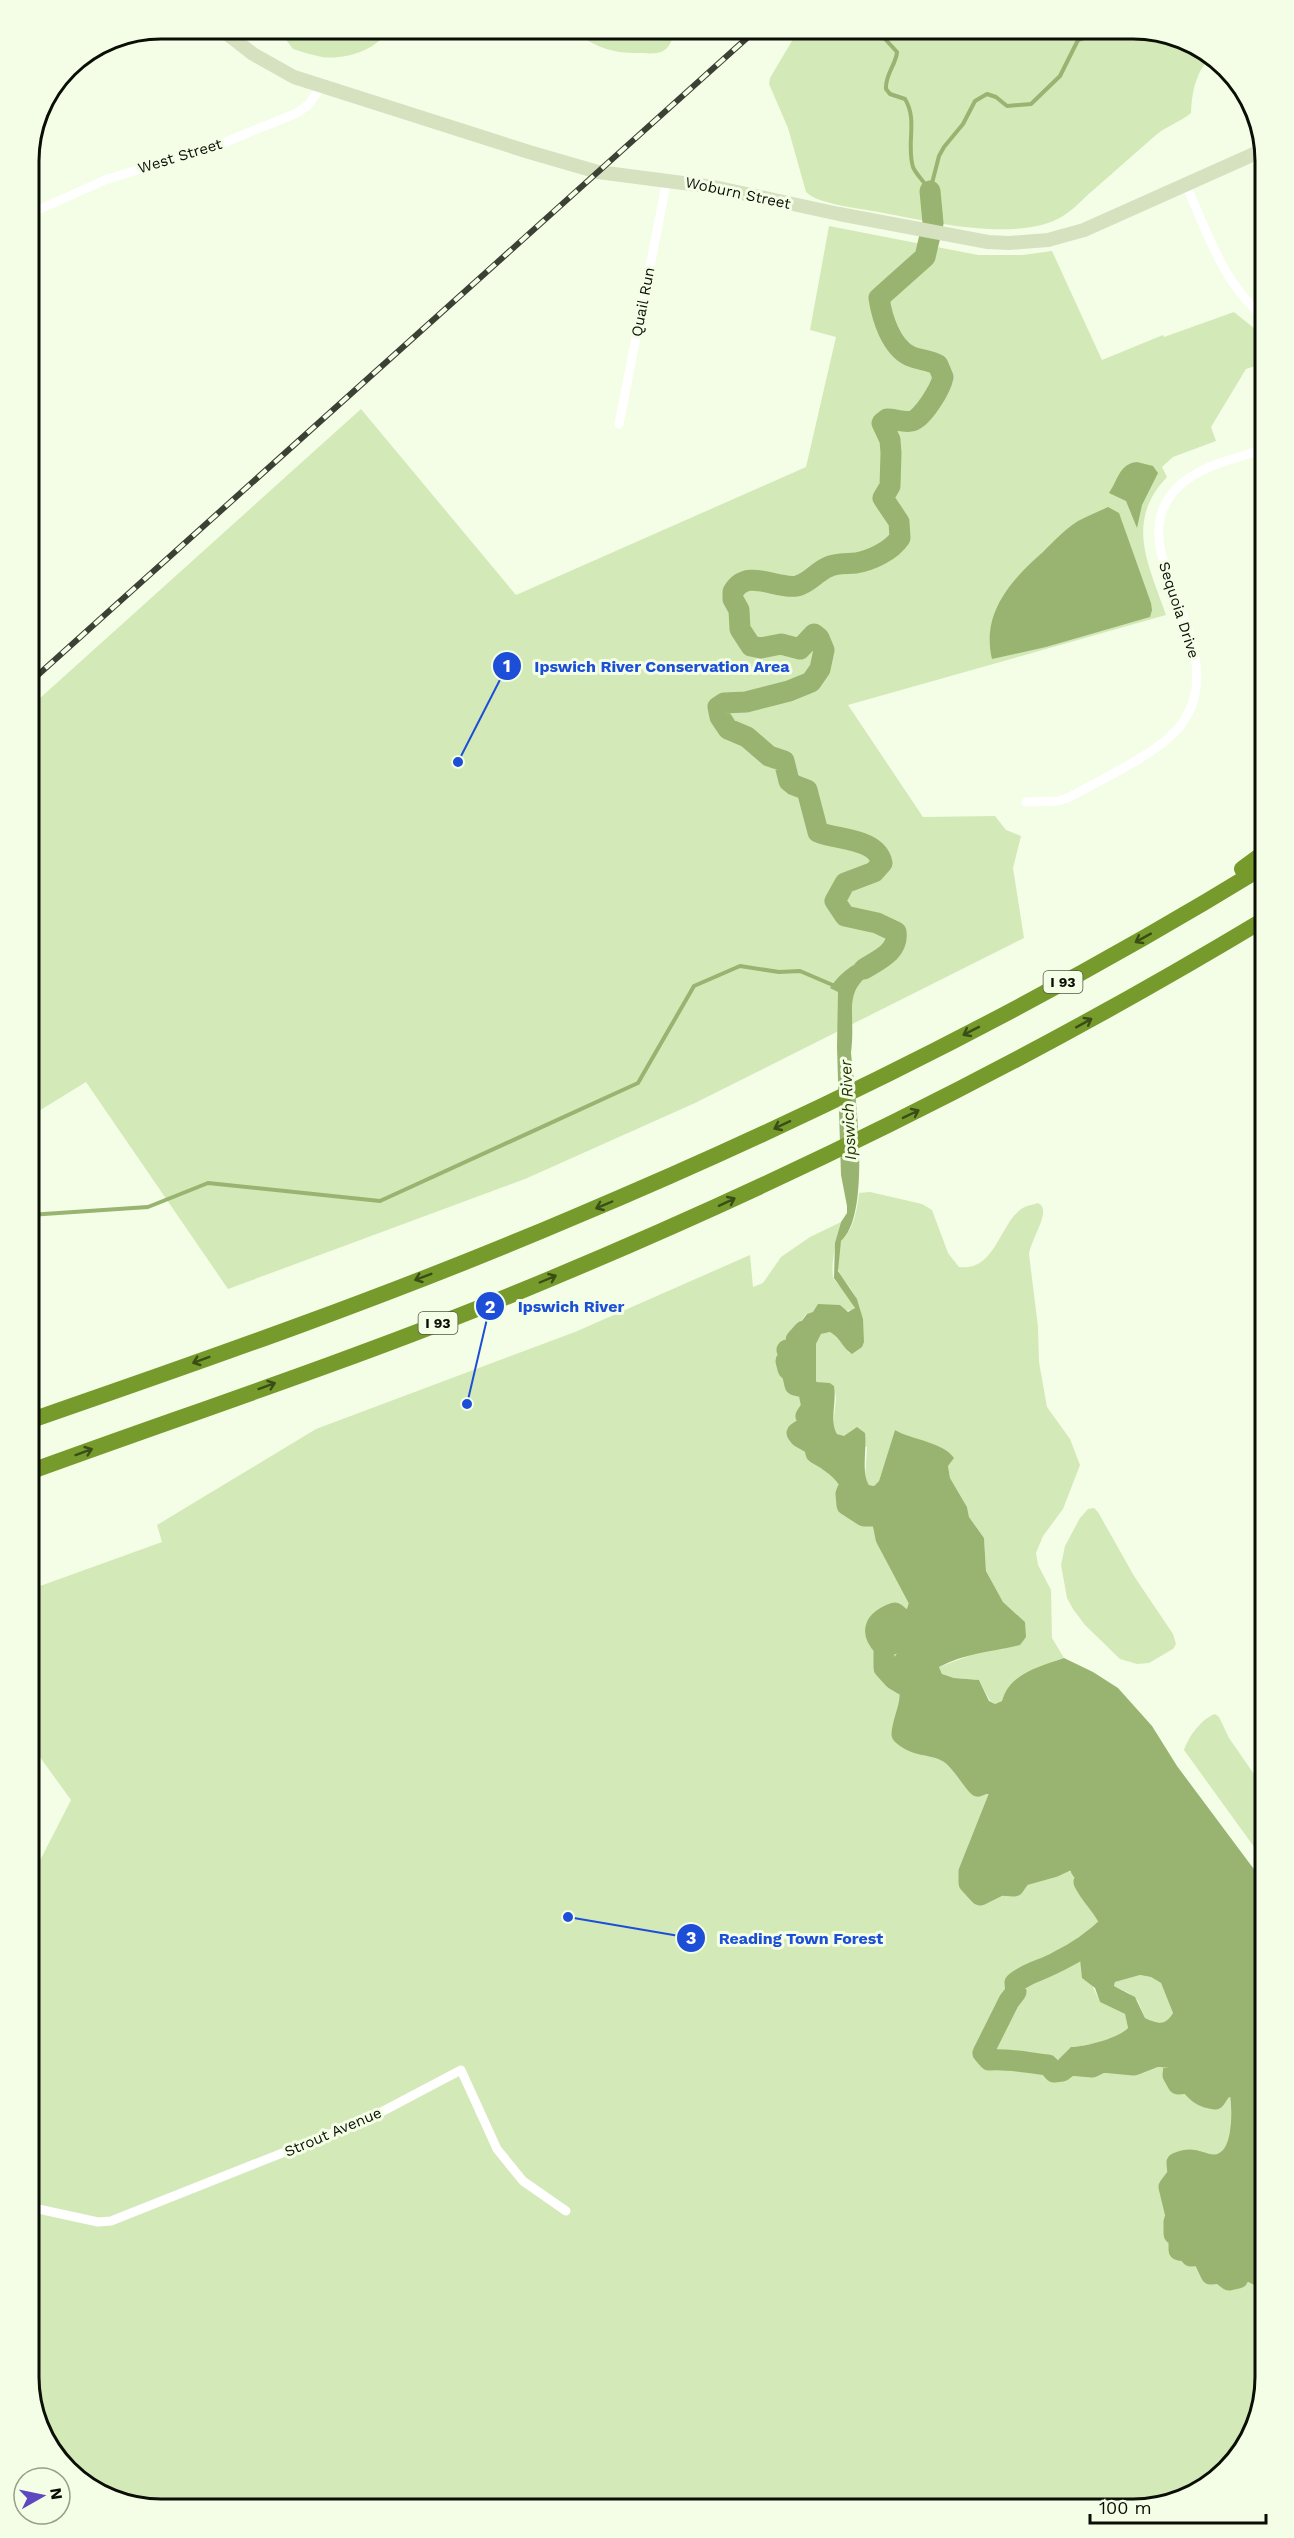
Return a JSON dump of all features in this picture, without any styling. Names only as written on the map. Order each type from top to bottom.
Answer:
[{"type":"highway","points":[[1175,920],[1255,860]]},
{"type":"highway","name":"I 93","points":[[39,1417],[344,1308],[479,1256],[705,1161],[856,1089],[1011,1010],[1175,920],[1255,873]]},
{"type":"highway","name":"I 93","points":[[39,1468],[482,1307],[687,1221],[973,1083],[1255,926]]},
{"type":"highway","points":[[1196,961],[1255,934]]},
{"type":"street","name":"Woburn Street","points":[[234,39],[252,54],[273,66],[322,86],[598,172],[714,187],[945,236],[1009,243],[1048,240],[1084,230],[1255,154]]},
{"type":"street","name":"West Street","points":[[39,210],[105,180],[198,153],[287,117],[305,108],[322,86]]},
{"type":"street","name":"Quail Run","points":[[618,424],[667,180]]},
{"type":"street","points":[[1186,185],[1236,288],[1255,310]]},
{"type":"street","name":"Sequoia Drive","points":[[1026,802],[1061,800],[1070,797],[1162,743],[1183,723],[1195,696],[1198,667],[1193,645],[1161,554],[1158,533],[1162,512],[1172,494],[1193,476],[1255,453]]},
{"type":"street","name":"Strout Avenue","points":[[39,2209],[89,2220],[111,2221],[368,2119],[461,2070],[497,2148],[523,2181],[566,2211]]},
{"type":"shaded area","points":[[286,39],[380,39],[369,48],[340,57],[318,56],[293,49]]},
{"type":"shaded area","points":[[583,39],[672,39],[667,48],[658,53],[624,52],[601,47]]},
{"type":"shaded area","points":[[793,39],[1141,39],[1172,45],[1206,63],[1196,82],[1191,113],[1156,135],[1067,214],[1045,224],[1000,229],[926,221],[843,206],[812,196],[806,192],[788,128],[769,84],[770,78]]},
{"type":"shaded area","points":[[829,226],[978,255],[1023,255],[1052,251],[1102,360],[1163,335],[1164,337],[1234,312],[1255,329],[1255,366],[1246,369],[1211,427],[1216,441],[1173,457],[1162,467],[1167,477],[1154,494],[1146,511],[1143,527],[1144,544],[1166,615],[848,705],[923,817],[995,816],[1006,830],[1021,836],[1013,868],[1024,938],[695,1103],[525,1179],[228,1289],[86,1082],[39,1111],[39,699],[361,409],[516,595],[806,467],[836,337],[810,330]]},
{"type":"shaded area","points":[[870,1192],[922,1204],[932,1210],[948,1253],[959,1267],[981,1262],[989,1255],[1013,1217],[1022,1209],[1038,1203],[1043,1208],[1042,1220],[1029,1254],[1038,1327],[1039,1362],[1047,1407],[1070,1439],[1080,1465],[1063,1509],[1043,1536],[1036,1553],[1038,1565],[1051,1590],[1052,1638],[1064,1658],[1027,1673],[1011,1685],[1002,1701],[995,1704],[990,1701],[979,1680],[954,1678],[942,1674],[939,1667],[982,1651],[1003,1649],[1025,1622],[1003,1602],[986,1571],[984,1538],[969,1517],[967,1507],[950,1478],[948,1466],[934,1445],[910,1438],[895,1430],[879,1481],[874,1486],[869,1485],[865,1480],[867,1447],[837,1434],[833,1427],[836,1398],[834,1386],[830,1383],[816,1383],[816,1344],[821,1334],[830,1332],[840,1337],[849,1353],[864,1342],[859,1305],[840,1274],[837,1262],[841,1241],[849,1231],[854,1219],[859,1193]]},
{"type":"shaded area","points":[[841,1222],[834,1251],[833,1274],[834,1279],[852,1301],[855,1310],[806,1314],[795,1330],[798,1336],[796,1347],[788,1349],[790,1353],[797,1353],[793,1378],[799,1386],[808,1388],[812,1407],[808,1419],[813,1415],[820,1418],[816,1428],[800,1437],[814,1445],[816,1453],[841,1470],[850,1484],[847,1489],[875,1515],[882,1518],[886,1538],[920,1602],[905,1639],[891,1659],[895,1679],[909,1688],[912,1696],[903,1721],[923,1746],[944,1752],[956,1759],[978,1786],[988,1782],[1001,1786],[1003,1794],[995,1807],[969,1872],[969,1883],[980,1894],[1009,1885],[1021,1876],[1053,1867],[1070,1859],[1081,1862],[1087,1875],[1084,1882],[1111,1924],[1080,1959],[1100,2002],[1125,2014],[1128,2028],[1124,2032],[1101,2041],[1071,2047],[1070,2065],[1092,2067],[1102,2061],[1134,2065],[1157,2056],[1175,2058],[1173,2075],[1189,2083],[1197,2093],[1215,2099],[1221,2090],[1229,2085],[1240,2089],[1242,2122],[1237,2146],[1232,2156],[1214,2165],[1193,2160],[1178,2163],[1178,2175],[1169,2187],[1176,2216],[1175,2234],[1183,2233],[1188,2239],[1185,2241],[1187,2252],[1191,2256],[1202,2255],[1211,2274],[1247,2264],[1255,2274],[1254,2393],[1246,2424],[1235,2445],[1214,2469],[1194,2483],[1165,2495],[1133,2499],[153,2499],[122,2493],[93,2479],[69,2458],[55,2438],[43,2409],[39,2377],[39,1862],[71,1800],[39,1756],[39,1586],[162,1542],[157,1525],[316,1429],[575,1332],[750,1255],[753,1287],[763,1283],[781,1257],[810,1237]]},
{"type":"shaded area","points":[[1094,1508],[1134,1576],[1173,1634],[1176,1644],[1173,1649],[1149,1663],[1137,1664],[1120,1659],[1085,1625],[1067,1598],[1061,1565],[1065,1546],[1080,1518],[1088,1509]]},
{"type":"shaded area","points":[[1215,1714],[1219,1717],[1229,1738],[1255,1776],[1255,1848],[1184,1750],[1196,1729]]},
{"type":"shaded area","points":[[1140,1975],[1151,1977],[1161,1983],[1173,2013],[1164,2022],[1145,2018],[1138,2001],[1129,1993],[1114,1986],[1115,1982]]},
{"type":"water","points":[[1137,462],[1153,466],[1158,473],[1142,505],[1137,528],[1126,501],[1109,493],[1123,469]]},
{"type":"water","points":[[1108,507],[1119,513],[1151,603],[1150,617],[1046,647],[992,659],[991,627],[1001,599],[1010,586],[1069,528],[1081,519]]},
{"type":"water","points":[[886,951],[890,961],[862,980],[856,989],[852,1010],[851,1053],[858,1123],[859,1180],[856,1206],[850,1227],[841,1241],[838,1271],[857,1299],[863,1319],[864,1342],[862,1347],[852,1354],[830,1332],[821,1334],[816,1344],[816,1382],[830,1383],[834,1386],[833,1417],[837,1434],[844,1436],[857,1427],[865,1433],[865,1467],[869,1485],[874,1486],[879,1481],[895,1430],[943,1448],[954,1458],[948,1466],[950,1478],[967,1507],[969,1517],[984,1538],[986,1571],[1003,1602],[1025,1622],[1026,1637],[1020,1645],[949,1662],[939,1667],[942,1674],[954,1678],[979,1680],[989,1701],[995,1704],[1002,1701],[1006,1691],[1019,1677],[1064,1658],[1093,1672],[1118,1688],[1152,1726],[1177,1766],[1255,1871],[1255,2274],[1247,2264],[1240,2265],[1238,2278],[1229,2280],[1220,2273],[1211,2274],[1203,2255],[1191,2256],[1179,2250],[1179,2243],[1187,2239],[1183,2233],[1174,2234],[1176,2216],[1169,2187],[1178,2175],[1177,2163],[1193,2160],[1214,2165],[1224,2163],[1232,2156],[1240,2134],[1239,2089],[1229,2086],[1221,2090],[1215,2099],[1200,2094],[1189,2083],[1178,2084],[1173,2075],[1175,2058],[1157,2056],[1134,2065],[1102,2061],[1092,2067],[1060,2065],[1058,2060],[1071,2047],[1101,2041],[1124,2032],[1128,2028],[1125,2014],[1100,2002],[1095,1988],[1082,1978],[1080,1959],[1111,1924],[1084,1882],[1086,1875],[1081,1869],[1081,1862],[1070,1859],[1053,1867],[1021,1876],[1014,1886],[1000,1885],[980,1895],[969,1883],[969,1872],[995,1807],[1003,1794],[1001,1786],[988,1782],[978,1786],[951,1754],[913,1741],[902,1734],[911,1693],[906,1685],[890,1674],[888,1664],[900,1650],[912,1628],[920,1602],[886,1538],[882,1518],[864,1516],[847,1505],[846,1494],[850,1484],[848,1479],[836,1466],[816,1453],[814,1445],[797,1433],[803,1429],[816,1428],[820,1418],[813,1415],[808,1419],[806,1416],[812,1407],[808,1389],[795,1385],[792,1372],[788,1369],[786,1361],[797,1360],[797,1353],[788,1353],[787,1350],[796,1347],[798,1336],[795,1330],[818,1304],[840,1305],[848,1312],[855,1308],[834,1278],[835,1243],[841,1222],[847,1213],[847,1206],[841,1175],[837,1047],[838,992],[830,988],[841,974],[861,961]],"holes":[[[1140,1975],[1151,1977],[1161,1983],[1173,2013],[1161,2023],[1145,2018],[1135,1997],[1114,1986],[1115,1982]]]},
{"type":"waterway","points":[[885,39],[897,52],[887,79],[886,89],[890,94],[905,99],[909,107],[913,167],[930,191]]},
{"type":"waterway","points":[[930,191],[939,156],[963,124],[975,101],[987,94],[996,97],[1007,106],[1031,104],[1060,76],[1078,40],[1081,39]]},
{"type":"waterway","name":"Ipswich River","points":[[864,969],[891,950],[896,939],[896,932],[877,923],[845,916],[835,901],[845,883],[874,872],[882,863],[879,855],[865,844],[818,832],[807,790],[789,781],[784,761],[769,756],[747,737],[728,729],[720,717],[718,707],[724,703],[746,702],[789,691],[811,682],[820,669],[824,650],[819,638],[814,634],[800,649],[781,644],[761,648],[751,646],[740,629],[739,610],[733,599],[733,592],[739,585],[754,580],[797,586],[831,566],[856,563],[875,557],[892,547],[900,538],[899,522],[883,498],[890,486],[891,453],[890,440],[882,423],[887,419],[906,422],[916,419],[931,402],[943,377],[938,365],[910,356],[898,346],[885,323],[879,298],[925,257],[933,223],[930,191]]},
{"type":"waterway","points":[[39,1214],[148,1207],[208,1183],[380,1201],[638,1083],[694,986],[740,966],[779,972],[800,971],[835,986]]},
{"type":"waterway","name":"Ipswich River","points":[[804,1331],[796,1340],[796,1347],[787,1350],[788,1353],[797,1353],[797,1361],[786,1361],[795,1385],[808,1388],[812,1407],[806,1416],[808,1419],[813,1415],[820,1418],[816,1428],[803,1429],[797,1433],[814,1445],[816,1453],[836,1466],[848,1479],[850,1484],[846,1494],[847,1505],[864,1516],[882,1518],[886,1538],[920,1602],[908,1633],[899,1641],[893,1644],[887,1640],[888,1634],[895,1629],[901,1618],[895,1613],[883,1619],[876,1627],[877,1636],[884,1647],[884,1668],[894,1679],[909,1688],[910,1699],[902,1734],[913,1741],[951,1754],[978,1786],[988,1782],[1002,1789],[969,1872],[969,1883],[980,1895],[1000,1885],[1014,1886],[1021,1876],[1053,1867],[1070,1859],[1081,1862],[1081,1869],[1087,1875],[1084,1882],[1111,1924],[1079,1950],[1015,1983],[1016,1992],[1009,2001],[983,2053],[989,2060],[1011,2060],[1048,2065],[1054,2072],[1062,2071],[1070,2065],[1092,2067],[1102,2062],[1134,2065],[1157,2056],[1175,2058],[1173,2075],[1178,2084],[1189,2083],[1200,2094],[1215,2099],[1221,2090],[1229,2085],[1240,2089],[1242,2122],[1237,2146],[1232,2156],[1214,2165],[1193,2160],[1177,2163],[1178,2175],[1169,2187],[1176,2216],[1174,2234],[1183,2233],[1188,2239],[1179,2243],[1179,2250],[1187,2251],[1191,2256],[1202,2255],[1211,2274],[1220,2273],[1229,2280],[1238,2278],[1240,2265],[1247,2264],[1255,2273]]},
{"type":"railway","points":[[39,674],[746,39]]},
{"type":"place","name":"Ipswich River Conservation Area","points":[[458,762]]},
{"type":"place","name":"Ipswich River","points":[[467,1404]]},
{"type":"place","name":"Reading Town Forest","points":[[568,1917]]}]
